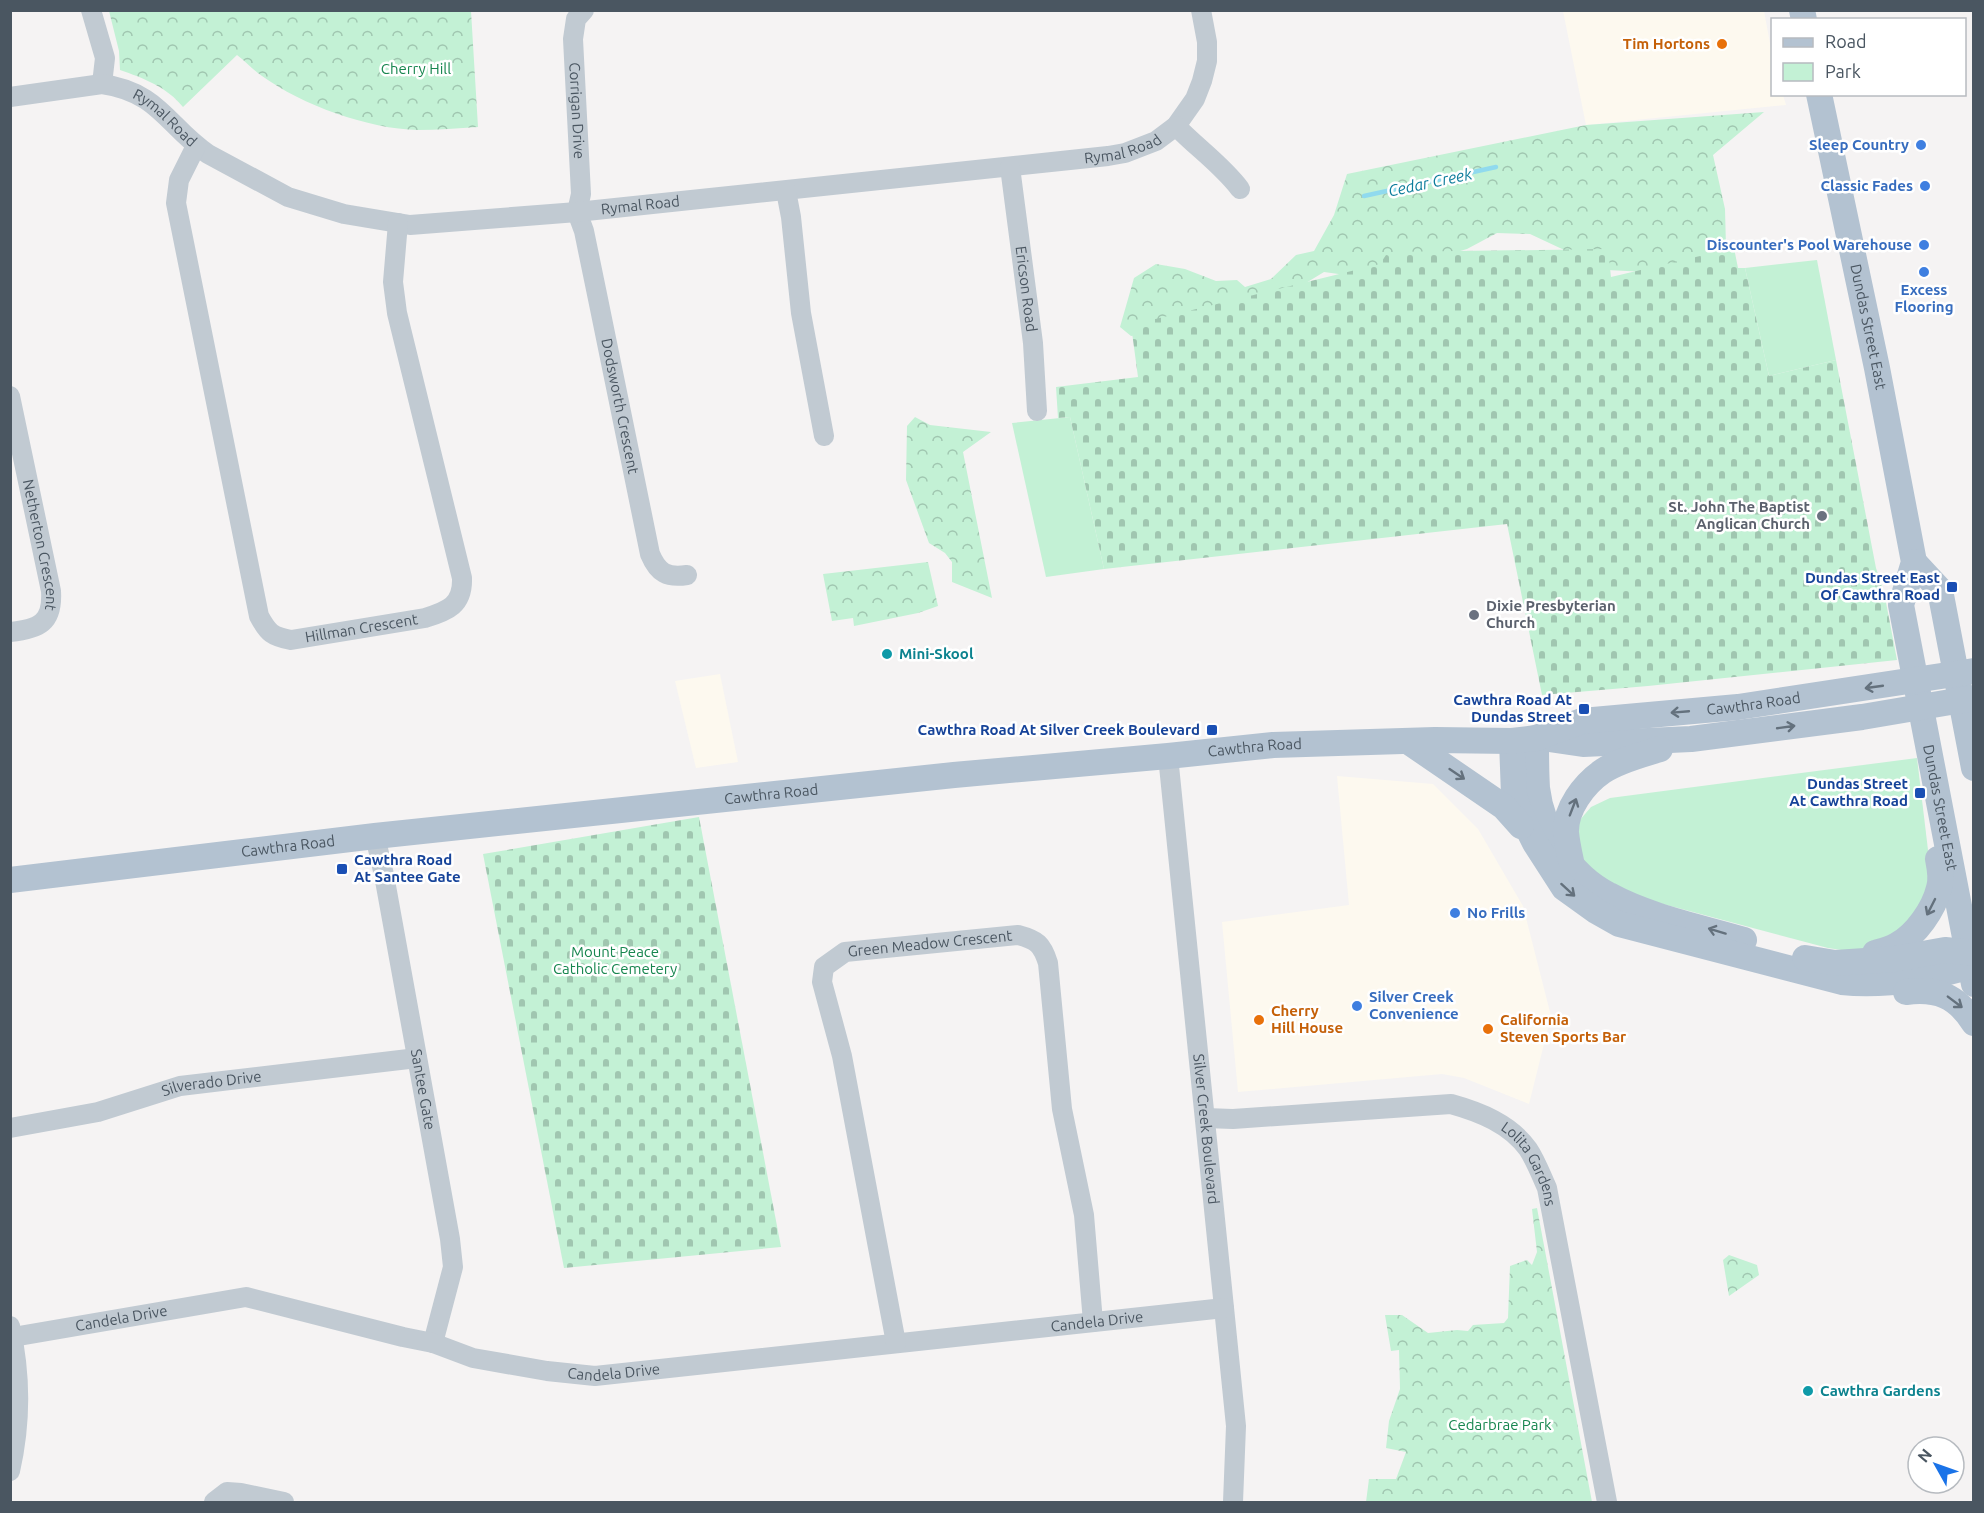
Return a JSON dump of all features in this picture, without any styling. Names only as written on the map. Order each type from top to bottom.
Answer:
[{"type":"main road","name":"Dundas Street East","points":[[1819,96],[1877,368],[1914,562],[1901,605],[1972,964]]},
{"type":"main road","points":[[1914,562],[1940,590],[1971,755]]},
{"type":"main road","name":"Cawthra Road","points":[[1524,739],[1582,721],[1738,707],[1974,671]]},
{"type":"main road","name":"Cawthra Road","points":[[10,880],[375,836],[954,775],[1272,745],[1524,739],[1583,744],[1691,739],[1862,717],[1974,698]]},
{"type":"main road","points":[[1524,739],[1514,795],[1535,843],[1564,888],[1619,924],[1822,978],[1859,973],[1894,959],[1945,950],[1972,964]]},
{"type":"main road","points":[[1524,739],[1542,811],[1560,852],[1606,894],[1633,907],[1806,958],[1835,963],[1859,973],[1874,996],[1919,990],[1939,993],[1959,1005],[1974,1023]]},
{"type":"main road","points":[[1571,864],[1566,831],[1578,796],[1602,772],[1614,765],[1691,739]]},
{"type":"main road","points":[[1409,742],[1504,807],[1535,843]]},
{"type":"main road","points":[[1859,973],[1912,933],[1924,919],[1939,889],[1941,876],[1930,810],[1937,790]]},
{"type":"street","points":[[91,10],[105,58],[102,84]]},
{"type":"street","name":"Corrigan Drive","points":[[577,212],[581,194],[573,39],[576,19],[584,10]]},
{"type":"street","name":"Rymal Road","points":[[10,97],[102,84],[114,86],[146,99],[161,110],[196,146],[288,196],[344,214],[410,225],[577,212],[786,191],[1073,161],[1125,153],[1156,141],[1176,126],[1195,99],[1207,62],[1207,42],[1201,10]]},
{"type":"street","points":[[1176,126],[1189,140],[1228,172],[1240,189]]},
{"type":"street","name":"Hillman Crescent","points":[[196,146],[179,180],[176,203],[259,616],[267,631],[277,637],[291,640],[425,618],[444,613],[456,603],[462,589],[462,578],[397,313],[393,282],[398,223]]},
{"type":"street","name":"Ericson Road","points":[[1010,167],[1033,343],[1037,411]]},
{"type":"street","points":[[786,191],[801,313],[824,436]]},
{"type":"street","name":"Dodsworth Crescent","points":[[577,212],[584,231],[650,554],[653,563],[665,574],[673,577],[687,575]]},
{"type":"street","name":"Netherton Crescent","points":[[10,396],[51,591],[52,606],[47,618],[38,627],[10,632]]},
{"type":"street","name":"Silver Creek Boulevard","points":[[1168,756],[1236,1426],[1233,1503]]},
{"type":"street","name":"Santee Gate","points":[[375,836],[450,1239],[453,1267],[432,1343]]},
{"type":"street","name":"Green Meadow Crescent","points":[[896,1343],[842,1056],[822,982],[824,967],[845,952],[1018,935],[1032,939],[1044,948],[1048,963],[1062,1109],[1084,1215],[1093,1322]]},
{"type":"street","name":"Silverado Drive","points":[[10,1128],[98,1112],[180,1086],[417,1058]]},
{"type":"street","name":"Lolita Gardens","points":[[1205,1118],[1233,1119],[1451,1104],[1470,1109],[1499,1122],[1512,1133],[1528,1149],[1547,1188],[1607,1503]]},
{"type":"street","name":"Candela Drive","points":[[12,1332],[246,1297],[432,1343],[473,1358],[547,1371],[596,1376],[1224,1308]]},
{"type":"street","points":[[10,1471],[17,1440],[19,1405],[12,1332]]},
{"type":"street","points":[[214,1503],[227,1492],[284,1503]]},
{"type":"shaded area","points":[[1563,11],[1764,11],[1771,49],[1771,96],[1783,96],[1786,105],[1586,125]]},
{"type":"shaded area","points":[[720,674],[738,762],[696,768],[675,681]]},
{"type":"shaded area","points":[[1337,776],[1433,784],[1478,829],[1523,906],[1551,1016],[1529,1104],[1464,1078],[1442,1074],[1238,1092],[1222,922],[1349,905]]},
{"type":"green space","name":"Cherry Hill","points":[[109,11],[471,11],[478,127],[399,129],[336,114],[278,87],[237,55],[183,107],[162,89],[120,70],[119,51]]},
{"type":"green space","points":[[1764,112],[1713,155],[1725,209],[1726,247],[1696,271],[1607,270],[1530,234],[1497,233],[1467,249],[1426,261],[1353,276],[1324,272],[1296,289],[1154,333],[1131,336],[1120,327],[1134,278],[1156,264],[1185,269],[1216,281],[1237,280],[1245,287],[1271,279],[1296,255],[1314,251],[1334,215],[1347,174],[1586,125]]},
{"type":"green space","points":[[1734,248],[1738,268],[1745,268],[1769,376],[1836,360],[1876,568],[1884,592],[1897,660],[1542,695],[1507,524],[1104,569],[1070,417],[1058,418],[1056,387],[1138,377],[1131,325],[1380,264],[1388,252],[1608,249],[1611,277]]},
{"type":"green space","points":[[1817,260],[1836,360],[1769,376],[1745,268]]},
{"type":"green space","points":[[915,417],[930,425],[991,432],[963,452],[992,598],[952,582],[952,562],[945,553],[929,543],[906,480],[907,426]]},
{"type":"green space","points":[[1070,417],[1104,569],[1046,577],[1012,423]]},
{"type":"green space","points":[[928,562],[938,606],[918,613],[854,626],[853,618],[832,621],[823,574]]},
{"type":"green space","points":[[1917,758],[1931,875],[1916,919],[1872,948],[1848,951],[1828,948],[1633,896],[1609,886],[1580,858],[1575,838],[1579,821],[1591,807],[1610,798]]},
{"type":"green space","name":"Mount Peace Catholic Cemetery","points":[[699,817],[781,1247],[564,1268],[483,854]]},
{"type":"green space","name":"Cedarbrae Park","points":[[1537,1208],[1592,1502],[1366,1502],[1369,1479],[1396,1479],[1406,1452],[1386,1448],[1389,1421],[1400,1389],[1399,1350],[1391,1351],[1385,1315],[1402,1315],[1428,1333],[1468,1331],[1473,1325],[1504,1323],[1508,1318],[1510,1266],[1527,1260],[1532,1265],[1537,1252],[1532,1209]]},
{"type":"green space","points":[[1729,1255],[1757,1265],[1759,1275],[1729,1296],[1723,1260]]},
{"type":"waterway","name":"Cedar Creek","points":[[1364,196],[1496,167]]},
{"type":"place","name":"Tim Hortons","points":[[1722,44]]},
{"type":"place","name":"Sleep Country","points":[[1921,145]]},
{"type":"place","name":"Classic Fades","points":[[1925,186]]},
{"type":"place","name":"Discounter's Pool Warehouse","points":[[1924,245]]},
{"type":"place","name":"Excess Flooring","points":[[1924,272]]},
{"type":"place","name":"St. John The Baptist Anglican Church","points":[[1822,516]]},
{"type":"place","name":"Dundas Street East Of Cawthra Road","points":[[1952,587]]},
{"type":"place","name":"Dixie Presbyterian Church","points":[[1474,615]]},
{"type":"place","name":"Mini-Skool","points":[[887,654]]},
{"type":"place","name":"Cawthra Road At Dundas Street","points":[[1584,709]]},
{"type":"place","name":"Cawthra Road At Silver Creek Boulevard","points":[[1212,730]]},
{"type":"place","name":"Dundas Street At Cawthra Road","points":[[1920,793]]},
{"type":"place","name":"Cawthra Road At Santee Gate","points":[[342,869]]},
{"type":"place","name":"No Frills","points":[[1455,913]]},
{"type":"place","name":"Silver Creek Convenience","points":[[1357,1006]]},
{"type":"place","name":"Cherry Hill House","points":[[1259,1020]]},
{"type":"place","name":"California Steven Sports Bar","points":[[1488,1029]]},
{"type":"place","name":"Cawthra Gardens","points":[[1808,1391]]}]
